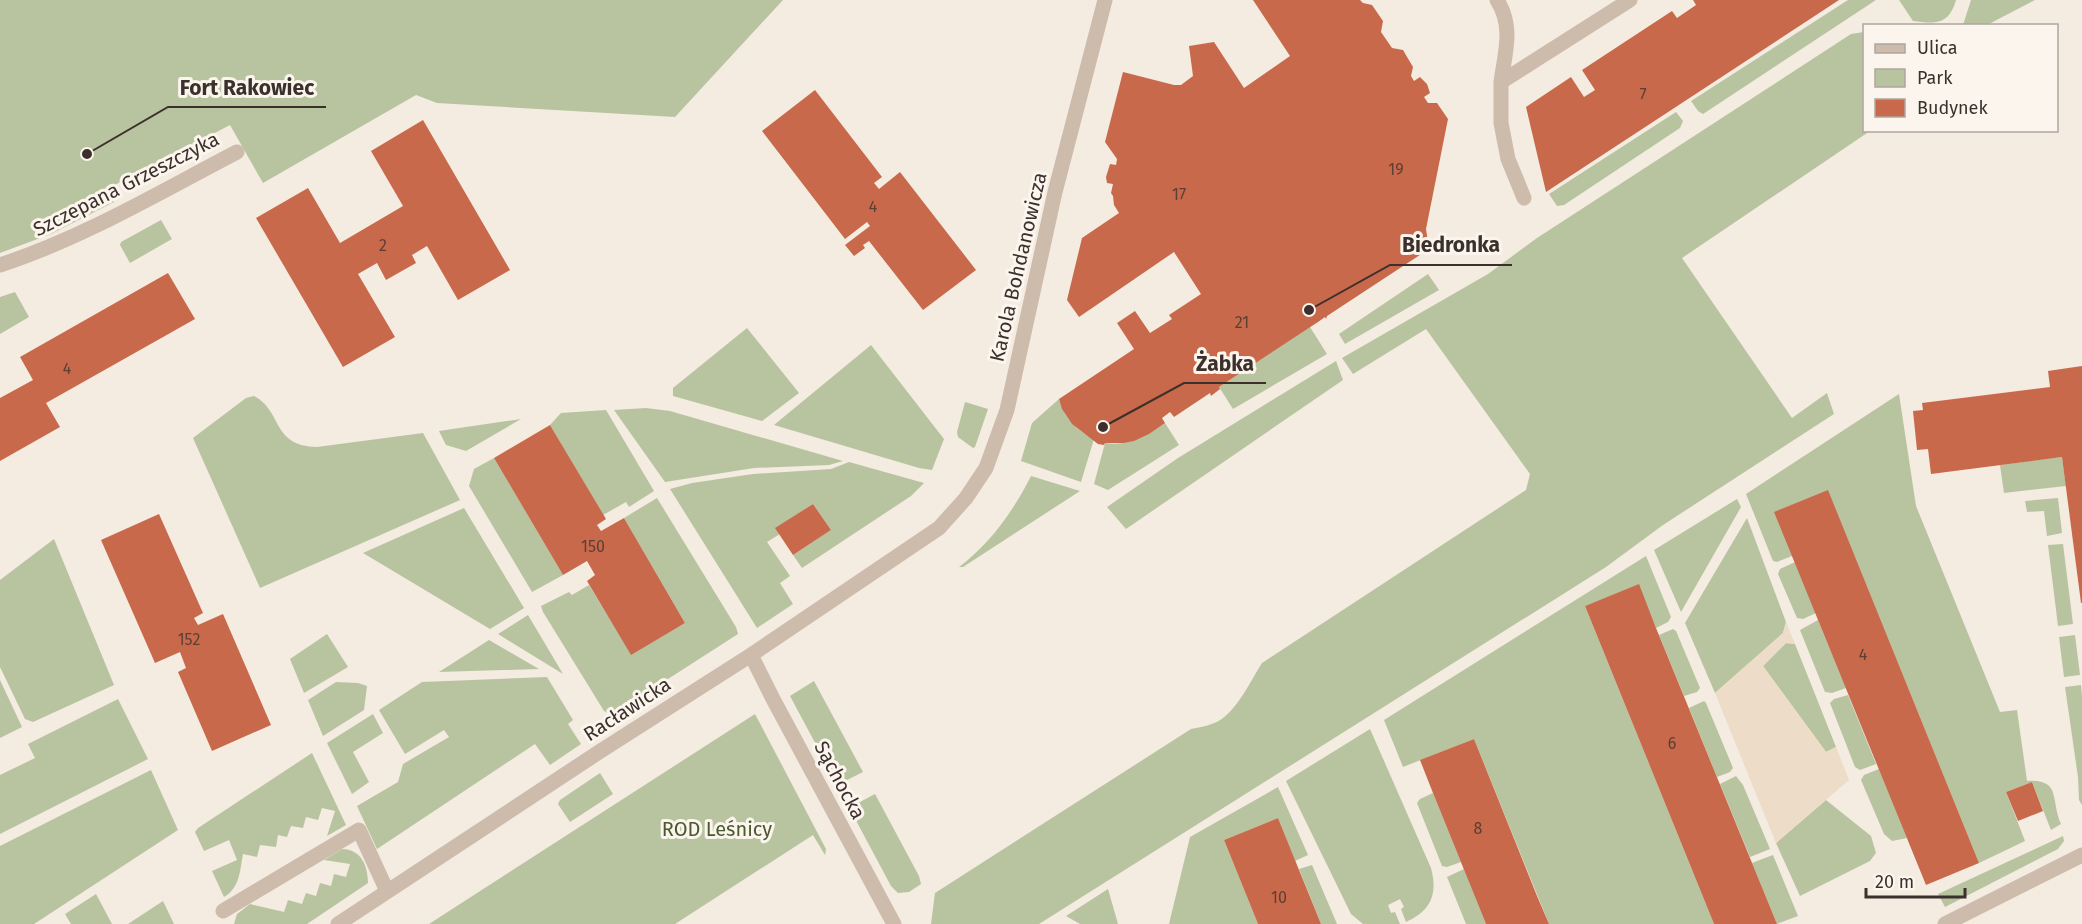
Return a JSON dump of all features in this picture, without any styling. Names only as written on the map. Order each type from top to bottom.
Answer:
[{"type":"street","name":"Karola Bohdanowicza","points":[[939,528],[966,498],[986,468],[1007,410],[1055,192],[1105,0]]},
{"type":"street","points":[[1497,0],[1504,11],[1508,26],[1501,82],[1501,123],[1508,159],[1524,198]]},
{"type":"street","points":[[1501,82],[1630,0]]},
{"type":"street","name":"Szczepana Grzeszczyka","points":[[0,265],[38,253],[237,152]]},
{"type":"street","name":"Racławicka","points":[[338,924],[751,655],[939,528]]},
{"type":"street","name":"Sąchocka","points":[[751,655],[894,924]]},
{"type":"street","points":[[223,911],[359,830],[387,891]]},
{"type":"street","points":[[1945,924],[2082,855]]},
{"type":"green space","points":[[0,0],[783,0],[675,117],[437,103],[416,95],[263,183],[230,125],[107,189],[114,202],[51,234],[0,253]]},
{"type":"green space","points":[[1848,0],[1876,0],[1703,114],[1691,101]]},
{"type":"green space","points":[[1899,0],[1956,0],[1945,18],[1928,22],[1913,21]]},
{"type":"green space","points":[[1971,0],[2035,0],[1989,24],[1963,24]]},
{"type":"green space","points":[[1863,32],[1863,132],[1869,132],[1682,258],[1792,418],[1827,393],[1834,414],[1663,525],[1606,567],[1039,924],[931,924],[935,893],[1191,729],[1212,724],[1223,718],[1240,699],[1262,663],[1526,490],[1530,474],[1426,329],[1353,374],[1342,358],[1488,274],[1537,238],[1851,34]]},
{"type":"green space","points":[[1676,112],[1683,121],[1680,128],[1564,205],[1557,206],[1549,194]]},
{"type":"green space","points":[[161,220],[172,239],[130,263],[120,245],[121,242]]},
{"type":"green space","points":[[1428,274],[1439,290],[1345,344],[1339,334]]},
{"type":"green space","points":[[15,292],[29,317],[0,334],[0,297]]},
{"type":"green space","points":[[1310,327],[1327,354],[1233,409],[1219,387]]},
{"type":"green space","points":[[747,328],[799,393],[762,421],[673,396],[673,388]]},
{"type":"green space","points":[[871,345],[944,439],[932,470],[774,425]]},
{"type":"green space","points":[[1336,361],[1343,380],[1126,529],[1107,507],[1178,458]]},
{"type":"green space","points":[[1899,394],[1916,506],[2000,712],[2017,710],[2027,781],[2038,781],[2050,787],[2061,824],[2051,830],[2032,782],[2006,792],[2025,841],[1979,863],[1828,491],[1792,556],[1777,562],[1773,561],[1746,494]]},
{"type":"green space","points":[[254,396],[270,410],[284,434],[292,441],[302,445],[317,447],[423,433],[460,500],[260,588],[193,438],[246,398]]},
{"type":"green space","points":[[1059,399],[1072,423],[1094,439],[1081,482],[1021,461],[1032,423]]},
{"type":"green space","points":[[965,402],[988,409],[973,448],[958,437],[957,432]]},
{"type":"green space","points":[[646,408],[670,411],[843,461],[829,465],[754,468],[665,482],[614,410]]},
{"type":"green space","points":[[606,410],[654,491],[629,507],[626,502],[603,515],[550,425],[561,413]]},
{"type":"green space","points":[[521,419],[466,451],[446,445],[439,431]]},
{"type":"green space","points":[[1165,423],[1179,445],[1108,490],[1094,484],[1105,443],[1130,442]]},
{"type":"green space","points":[[2062,457],[2066,486],[2004,493],[2000,465]]},
{"type":"green space","points":[[494,458],[563,575],[532,592],[469,486],[474,469]]},
{"type":"green space","points":[[849,462],[924,483],[911,496],[802,568],[793,555],[831,530],[813,504],[776,528],[780,534],[767,542],[790,576],[780,583],[793,604],[757,628],[670,489],[692,483],[753,474],[831,469]]},
{"type":"green space","points":[[1031,476],[1080,491],[963,567],[959,567],[981,548],[1000,526]]},
{"type":"green space","points":[[657,498],[736,627],[738,634],[612,715],[604,711],[541,606],[569,592],[572,595],[589,585],[631,654],[685,623],[624,518]]},
{"type":"green space","points":[[2058,498],[2062,533],[2047,536],[2044,511],[2027,512],[2025,501]]},
{"type":"green space","points":[[1737,499],[1741,507],[1681,612],[1654,550]]},
{"type":"green space","points":[[464,508],[524,608],[490,629],[363,553]]},
{"type":"green space","points":[[1747,518],[1786,622],[1783,633],[1715,693],[1685,623]]},
{"type":"green space","points":[[54,539],[114,685],[33,722],[25,719],[0,667],[0,580]]},
{"type":"green space","points":[[2063,544],[2073,624],[2058,626],[2048,545]]},
{"type":"green space","points":[[1646,556],[1671,617],[1668,622],[1656,628],[1638,585],[1585,606],[1714,924],[1549,924],[1474,739],[1403,767],[1384,720]]},
{"type":"green space","points":[[1795,562],[1816,613],[1803,619],[1797,618],[1778,574],[1780,569]]},
{"type":"green space","points":[[528,615],[563,674],[498,634]]},
{"type":"green space","points":[[1818,620],[1846,688],[1832,693],[1825,692],[1800,630]]},
{"type":"green space","points":[[1673,629],[1676,631],[1700,688],[1697,692],[1684,696],[1659,635]]},
{"type":"green space","points":[[327,634],[348,667],[304,693],[290,659]]},
{"type":"green space","points":[[2075,635],[2080,675],[2064,677],[2059,637]]},
{"type":"green space","points":[[489,640],[539,669],[439,672]]},
{"type":"green space","points":[[1786,643],[1795,644],[1836,747],[1826,752],[1763,666]]},
{"type":"green space","points":[[547,677],[573,720],[568,724],[581,744],[550,765],[535,744],[377,849],[357,806],[398,782],[403,764],[449,737],[444,730],[405,754],[379,710],[422,682]]},
{"type":"green space","points":[[0,680],[22,727],[0,738]]},
{"type":"green space","points":[[814,681],[863,772],[845,781],[835,780],[790,696]]},
{"type":"green space","points":[[336,682],[358,683],[367,686],[364,710],[323,736],[308,700]]},
{"type":"green space","points":[[2081,685],[2082,805],[2079,800],[2078,777],[2065,687]]},
{"type":"green space","points":[[1848,695],[1876,764],[1860,770],[1855,767],[1830,703],[1834,699]]},
{"type":"green space","points":[[118,699],[148,759],[0,834],[0,775],[35,758],[28,744]]},
{"type":"green space","points":[[1704,701],[1733,768],[1730,772],[1717,777],[1689,708]]},
{"type":"green space","points":[[373,714],[383,733],[353,752],[369,782],[352,794],[327,743]]},
{"type":"green space","name":"ROD Leśnicy","points":[[755,714],[826,849],[825,855],[813,835],[675,924],[429,924]]},
{"type":"green space","points":[[1370,729],[1433,877],[1433,894],[1430,901],[1415,918],[1406,922],[1401,909],[1404,907],[1400,899],[1388,905],[1391,913],[1395,912],[1400,924],[1363,924],[1351,914],[1286,781]]},
{"type":"green space","points":[[312,753],[346,825],[327,836],[335,811],[322,808],[318,820],[306,817],[303,828],[291,826],[287,837],[278,835],[276,847],[260,845],[257,857],[243,854],[236,884],[224,897],[212,871],[237,860],[229,840],[204,851],[195,832]]},
{"type":"green space","points":[[1879,769],[1907,838],[1892,841],[1884,834],[1861,780],[1864,775]]},
{"type":"green space","points":[[151,770],[178,830],[34,924],[0,924],[0,846]]},
{"type":"green space","points":[[600,773],[613,794],[570,822],[558,804],[560,800]]},
{"type":"green space","points":[[1736,776],[1743,785],[1770,849],[1750,857],[1720,784]]},
{"type":"green space","points":[[1278,787],[1308,855],[1295,861],[1278,818],[1224,840],[1258,924],[1169,924],[1190,837]]},
{"type":"green space","points":[[1433,793],[1461,862],[1447,867],[1442,866],[1417,803],[1420,799]]},
{"type":"green space","points":[[875,794],[919,876],[921,884],[909,892],[898,893],[891,886],[852,813],[858,803]]},
{"type":"green space","points":[[1826,800],[1871,836],[1876,853],[1870,861],[1800,896],[1776,843]]},
{"type":"green space","points":[[2063,836],[2064,841],[2058,849],[1945,907],[1938,894]]},
{"type":"green space","points":[[342,849],[359,855],[367,871],[368,883],[307,924],[234,924],[237,914],[250,904],[284,912],[288,900],[302,904],[306,893],[316,896],[320,883],[331,886],[334,874],[346,877],[350,864],[324,860]]},
{"type":"green space","points":[[1773,855],[1798,916],[1777,924],[1752,863]]},
{"type":"green space","points":[[1312,865],[1337,924],[1321,924],[1299,869]]},
{"type":"green space","points":[[1464,869],[1486,924],[1466,924],[1447,877]]},
{"type":"green space","points":[[1108,889],[1118,924],[1080,924],[1066,916]]},
{"type":"green space","points":[[96,894],[112,924],[71,924],[65,914]]},
{"type":"green space","points":[[163,901],[174,924],[128,924]]},
{"type":"shaded area","points":[[1786,622],[1795,644],[1785,643],[1763,666],[1826,752],[1836,747],[1849,780],[1776,843],[1715,693],[1783,633]]},
{"type":"building","points":[[1253,0],[1360,0],[1372,5],[1383,21],[1381,32],[1392,48],[1403,50],[1413,67],[1411,76],[1414,81],[1420,77],[1427,84],[1430,93],[1424,97],[1428,103],[1437,103],[1448,119],[1426,229],[1429,249],[1327,316],[1326,319],[1325,317],[1219,387],[1220,389],[1211,396],[1210,393],[1174,417],[1170,412],[1162,418],[1165,423],[1149,434],[1124,443],[1098,444],[1072,424],[1062,409],[1059,399],[1134,349],[1117,323],[1135,311],[1150,333],[1172,319],[1169,315],[1201,294],[1174,252],[1079,317],[1067,300],[1082,238],[1119,213],[1111,193],[1113,184],[1107,183],[1106,177],[1110,164],[1116,165],[1117,159],[1105,142],[1123,72],[1181,85],[1193,76],[1189,46],[1214,42],[1244,88],[1290,56]]},
{"type":"building","points":[[1693,0],[1839,0],[1546,192],[1526,107],[1571,77],[1584,97],[1595,90],[1582,70],[1672,11],[1677,18],[1696,5]]},
{"type":"building","points":[[815,90],[882,177],[874,183],[879,189],[900,172],[976,270],[923,310],[869,241],[863,245],[865,248],[854,256],[845,245],[870,226],[867,222],[845,239],[762,131]]},
{"type":"building","points":[[423,120],[510,270],[458,300],[427,246],[412,255],[416,263],[386,280],[377,263],[358,274],[395,337],[343,367],[256,218],[308,188],[340,243],[403,206],[371,151]]},
{"type":"building","points":[[168,273],[195,319],[46,403],[60,427],[0,461],[0,398],[33,380],[20,357]]},
{"type":"building","points":[[2082,366],[2081,603],[2062,457],[1931,474],[1928,449],[1917,450],[1913,411],[1923,410],[1922,403],[2050,387],[2048,371]]},
{"type":"building","points":[[550,425],[606,519],[597,525],[601,531],[624,518],[685,623],[631,655],[587,581],[595,575],[587,561],[563,575],[494,458]]},
{"type":"building","points":[[1828,490],[1979,863],[1926,885],[1774,512]]},
{"type":"building","points":[[813,504],[831,530],[793,555],[775,528]]},
{"type":"building","points":[[159,514],[203,613],[194,618],[198,625],[223,614],[271,725],[212,751],[178,672],[186,668],[180,652],[155,663],[101,540]]},
{"type":"building","points":[[1639,584],[1777,924],[1714,924],[1585,606]]},
{"type":"building","points":[[1474,739],[1549,924],[1486,924],[1420,760]]},
{"type":"building","points":[[2032,782],[2043,811],[2018,821],[2006,792]]},
{"type":"building","points":[[1278,818],[1321,924],[1258,924],[1224,840]]},
{"type":"place","name":"Fort Rakowiec","points":[[87,154]]},
{"type":"place","name":"Biedronka","points":[[1309,310]]},
{"type":"place","name":"Żabka","points":[[1103,427]]}]
